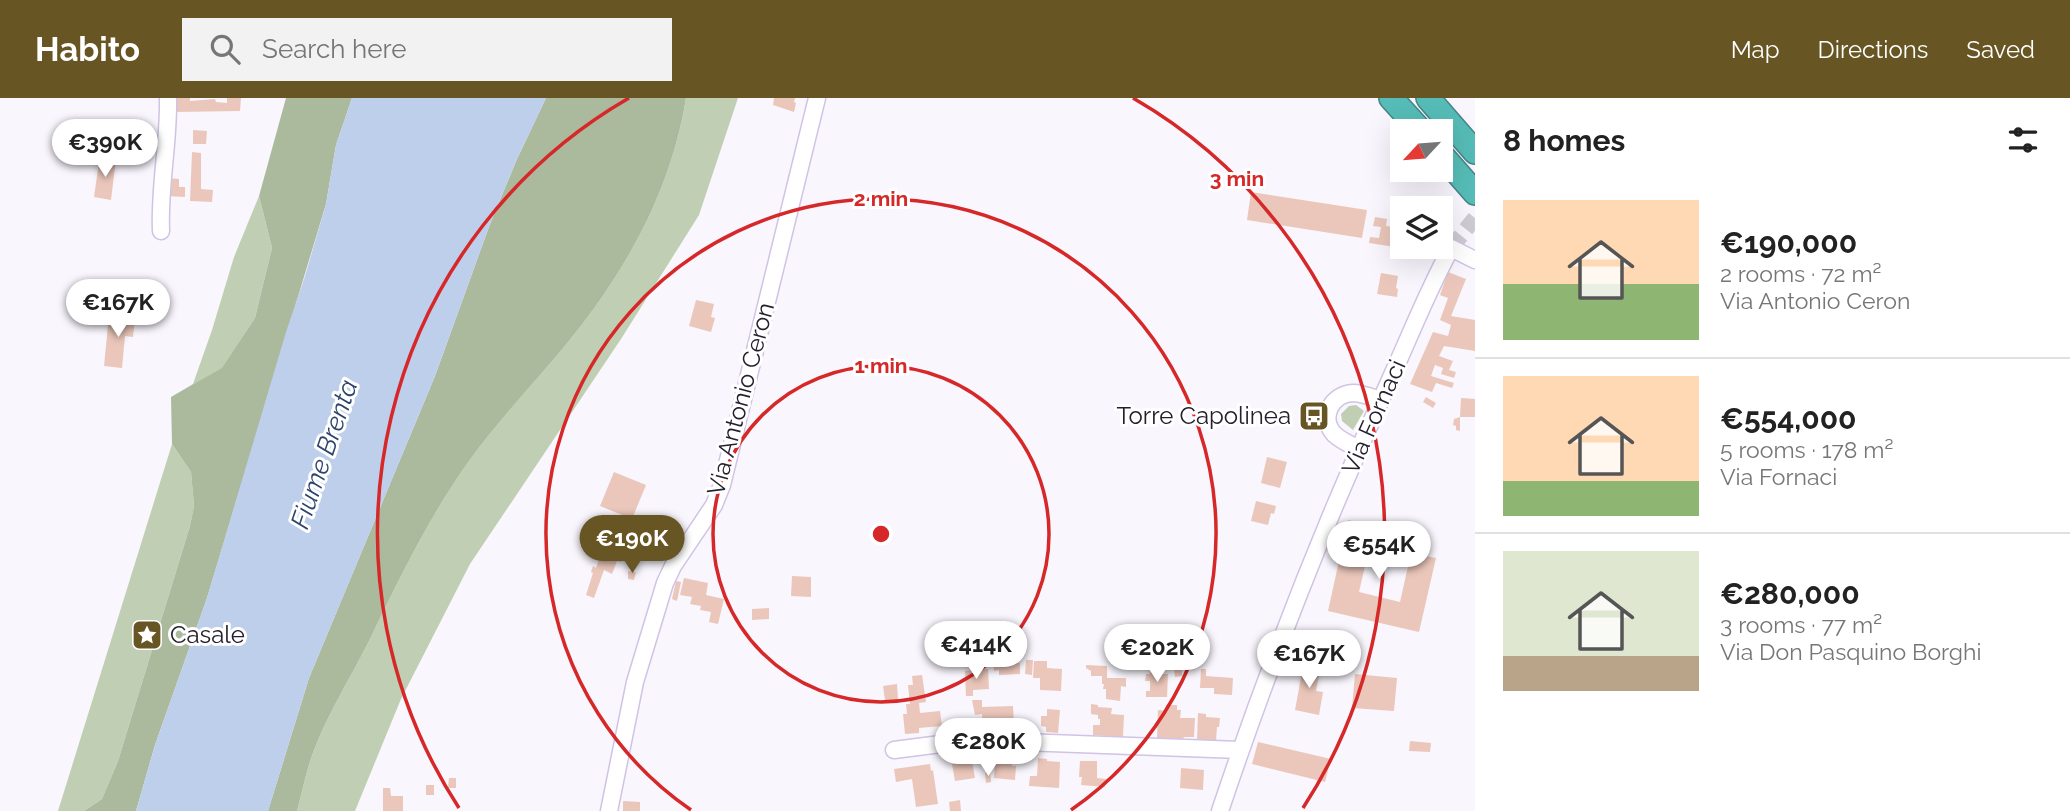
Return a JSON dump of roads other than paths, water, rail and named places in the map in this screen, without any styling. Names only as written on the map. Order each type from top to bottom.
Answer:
[{"type":"highway","points":[[1391,98],[1409,119]]},
{"type":"highway","points":[[1428,98],[1475,152]]},
{"type":"highway","points":[[1453,167],[1475,192]]},
{"type":"street","points":[[161,231],[160,203],[168,98]]},
{"type":"street","name":"Via Antonio Ceron","points":[[609,811],[635,682],[665,583],[678,558],[714,505],[722,485],[817,98]]},
{"type":"street","name":"Via Fornaci","points":[[1220,811],[1281,640],[1359,449],[1434,279],[1451,248],[1475,260]]},
{"type":"street","points":[[1359,449],[1335,435],[1327,417],[1329,407],[1336,399],[1349,393],[1380,400]]},
{"type":"street","points":[[894,750],[972,740],[1240,750]]},
{"type":"water","name":"Fiume Brenta","points":[[352,98],[546,98],[490,224],[435,376],[309,678],[268,811],[136,811],[155,745],[207,598],[305,276],[326,204],[336,145]]},
{"type":"tunnel","points":[[1453,246],[1475,218]]},
{"type":"place","name":"Torre Capolinea","points":[[1314,416]]},
{"type":"place","name":"Casale","points":[[147,635]]}]
